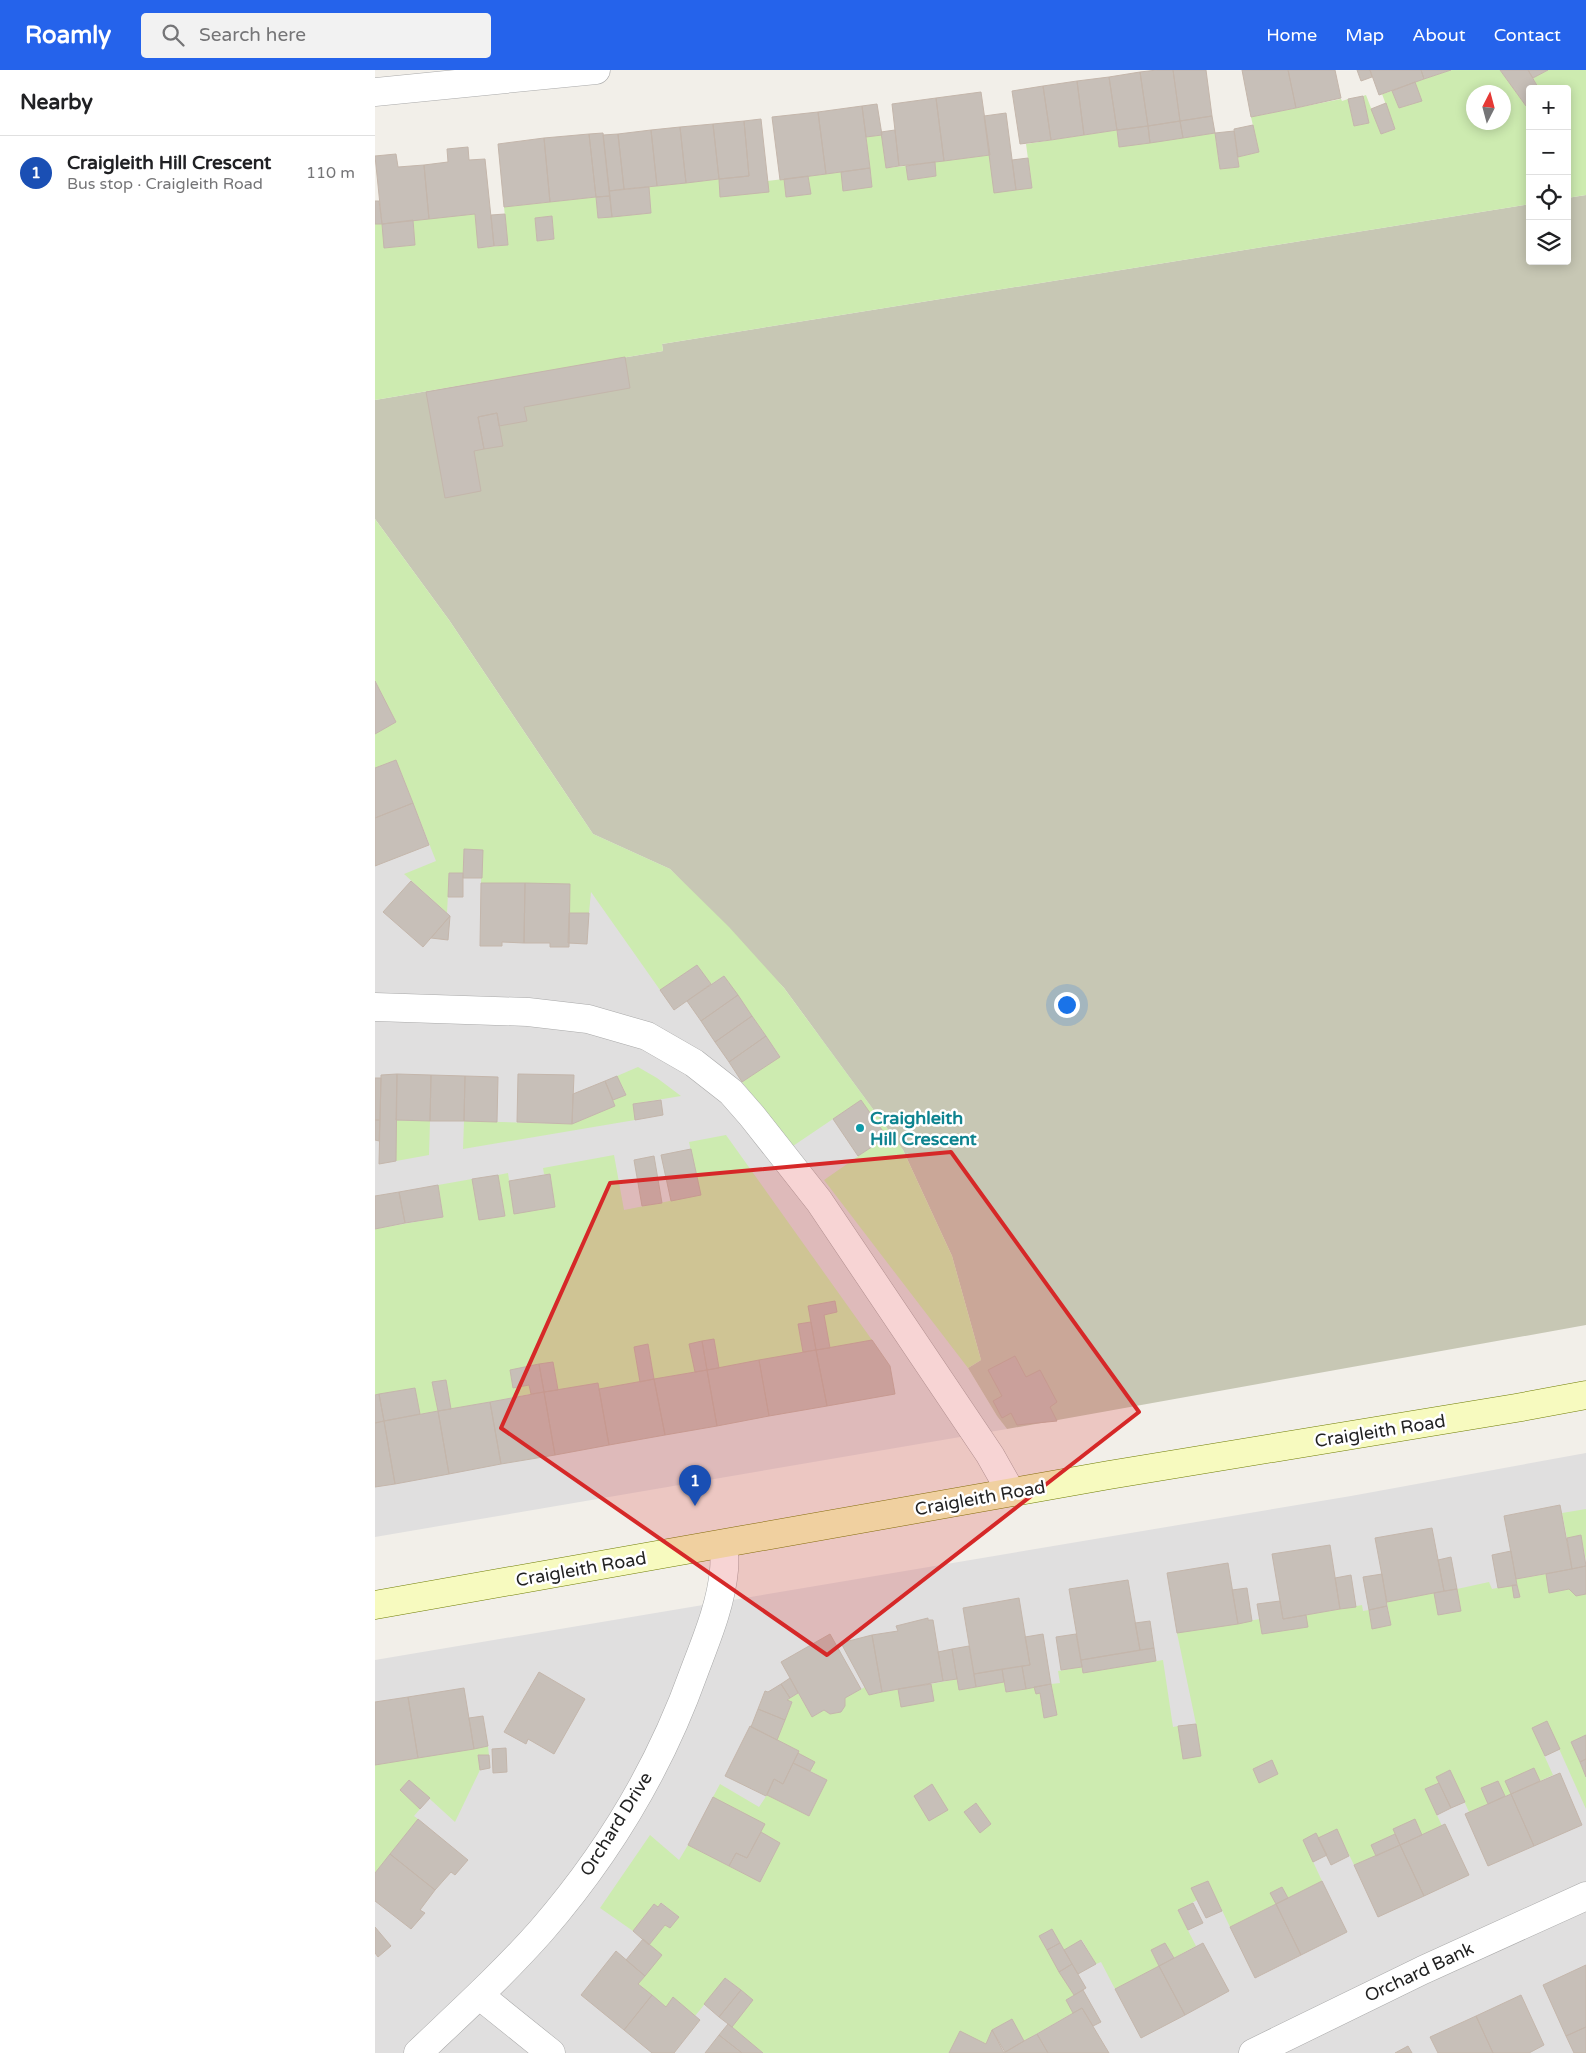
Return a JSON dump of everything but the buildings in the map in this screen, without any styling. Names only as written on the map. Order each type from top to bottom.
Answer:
[{"type":"main road","name":"Craigleith Road","points":[[375,1605],[1011,1492],[1586,1395]]},
{"type":"street","points":[[375,92],[596,70]]},
{"type":"street","points":[[375,1007],[528,1012],[588,1019],[625,1028],[647,1036],[695,1063],[731,1092],[819,1201],[990,1455],[1011,1492]]},
{"type":"street","name":"Orchard Drive","points":[[418,2053],[479,1995],[541,1931],[589,1871],[638,1794],[666,1741],[703,1647],[716,1606],[724,1571],[723,1544]]},
{"type":"street","name":"Orchard Bank","points":[[1253,2053],[1423,1970],[1586,1896]]},
{"type":"street","points":[[479,1995],[551,2053]]},
{"type":"highlighted area","points":[[951,1152],[1139,1412],[827,1655],[501,1428],[610,1183]]},
{"type":"shaded area","points":[[1586,195],[1586,1325],[1007,1429],[968,1368],[981,1360],[952,1256],[903,1150],[784,988],[670,869],[593,834],[449,620],[375,519],[375,400],[663,351],[662,344],[1526,205],[1526,265],[1571,265],[1571,197]]},
{"type":"shaded area","points":[[375,522],[593,834],[670,869],[826,1043],[903,1150],[981,1360],[968,1368],[1007,1429],[375,1537]]},
{"type":"shaded area","points":[[1586,1453],[1586,2053],[375,2053],[375,1660],[1351,1496]]},
{"type":"green space","points":[[1451,70],[1500,70],[1511,85],[1466,85],[1466,130],[1511,130],[1511,85],[1526,106],[1526,205],[662,344],[663,351],[375,400],[375,224],[382,224],[385,248],[415,245],[413,220],[475,214],[479,248],[508,245],[504,207],[596,197],[598,218],[651,213],[649,187],[719,179],[720,196],[767,181],[784,179],[786,197],[810,194],[808,176],[841,172],[872,187],[866,137],[882,135],[886,168],[906,166],[908,180],[936,176],[935,162],[990,155],[1032,188],[1026,144],[1117,130],[1119,147],[1215,133],[1220,169],[1239,167],[1238,157],[1259,152],[1251,117],[1348,99],[1354,126],[1369,123],[1363,96],[1366,95],[1381,134],[1395,129],[1382,94],[1392,91],[1399,108],[1421,101],[1415,82]],"holes":[[[552,216],[554,239],[537,241],[535,218]]]},
{"type":"green space","points":[[1548,70],[1586,70],[1586,195],[1571,197],[1571,85],[1537,85],[1533,78]]},
{"type":"green space","points":[[375,519],[449,620],[593,834],[670,869],[729,927],[784,988],[903,1150],[952,1256],[981,1360],[968,1368],[824,1180],[886,1137],[861,1100],[793,1146],[742,1082],[780,1056],[724,976],[711,984],[697,965],[660,990],[591,892],[589,913],[569,913],[569,884],[481,883],[482,850],[464,849],[463,873],[449,873],[447,913],[404,874],[436,861],[396,760],[375,768],[375,734],[396,722],[375,681]]},
{"type":"green space","points":[[638,1067],[657,1078],[681,1096],[633,1104],[635,1120],[463,1149],[464,1121],[572,1124],[615,1106],[613,1100],[626,1094],[617,1076]]},
{"type":"green space","points":[[396,1120],[430,1121],[429,1155],[396,1161]]},
{"type":"green space","points":[[726,1135],[872,1340],[830,1348],[824,1315],[837,1312],[835,1301],[809,1306],[811,1322],[798,1324],[803,1352],[719,1368],[714,1339],[689,1344],[695,1372],[654,1379],[648,1344],[634,1347],[640,1382],[599,1389],[598,1383],[558,1390],[553,1362],[510,1370],[513,1388],[529,1385],[531,1394],[451,1409],[446,1380],[432,1383],[438,1411],[420,1414],[415,1388],[375,1395],[375,1229],[443,1217],[438,1185],[472,1179],[479,1220],[505,1216],[498,1175],[508,1173],[514,1213],[555,1207],[550,1174],[544,1174],[543,1168],[614,1155],[624,1210],[700,1195],[689,1142]]},
{"type":"green space","points":[[1586,1509],[1586,1561],[1581,1535],[1567,1538],[1562,1513]]},
{"type":"green space","points":[[1546,1574],[1550,1593],[1569,1589],[1576,1596],[1586,1594],[1586,1735],[1571,1742],[1586,1777],[1586,1809],[1547,1722],[1532,1728],[1553,1775],[1540,1781],[1534,1768],[1506,1781],[1511,1794],[1505,1796],[1498,1781],[1481,1788],[1488,1804],[1469,1812],[1450,1770],[1437,1777],[1439,1783],[1425,1789],[1442,1826],[1422,1835],[1415,1819],[1395,1834],[1371,1845],[1376,1856],[1354,1865],[1337,1830],[1318,1838],[1316,1834],[1303,1840],[1322,1881],[1288,1898],[1282,1887],[1271,1893],[1276,1904],[1230,1927],[1208,1881],[1192,1888],[1197,1900],[1178,1911],[1196,1946],[1174,1958],[1165,1943],[1151,1951],[1159,1966],[1115,1989],[1101,1962],[1096,1964],[1082,1940],[1064,1950],[1052,1929],[1039,1936],[1074,1995],[1066,2000],[1073,2013],[1024,2041],[1012,2019],[992,2030],[986,2044],[960,2032],[949,2053],[763,2053],[732,2027],[753,2000],[726,1978],[695,2016],[673,1998],[666,2007],[638,1984],[661,1955],[649,1945],[665,1925],[670,1928],[679,1917],[662,1903],[658,1907],[654,1904],[633,1931],[600,1908],[650,1835],[679,1860],[688,1845],[760,1882],[780,1843],[761,1832],[713,1797],[720,1784],[759,1807],[767,1795],[809,1816],[827,1780],[810,1771],[814,1762],[798,1753],[799,1751],[777,1740],[792,1702],[787,1700],[798,1693],[812,1717],[824,1710],[830,1714],[841,1712],[845,1706],[845,1698],[865,1687],[869,1695],[898,1689],[901,1706],[933,1701],[931,1684],[957,1679],[959,1690],[1004,1682],[1006,1692],[1034,1687],[1036,1693],[1040,1693],[1044,1718],[1057,1715],[1051,1684],[1060,1683],[1058,1671],[1082,1667],[1083,1673],[1163,1660],[1173,1727],[1178,1726],[1183,1758],[1200,1756],[1196,1724],[1177,1633],[1260,1619],[1262,1634],[1307,1627],[1306,1615],[1362,1605],[1363,1611],[1369,1610],[1372,1628],[1391,1625],[1387,1602],[1434,1593],[1439,1615],[1461,1611],[1457,1589],[1489,1582],[1492,1589],[1512,1585],[1515,1598],[1520,1597],[1516,1579]]},
{"type":"green space","points":[[488,1746],[489,1755],[478,1756],[480,1770],[455,1822],[409,1780],[400,1790],[420,1809],[414,1816],[418,1819],[375,1873],[375,1765]]},
{"type":"place","name":"Craighleith Hill Crescent","points":[[860,1128]]},
{"type":"place","name":"Craigleith Hill Crescent","points":[[695,1506]]}]
